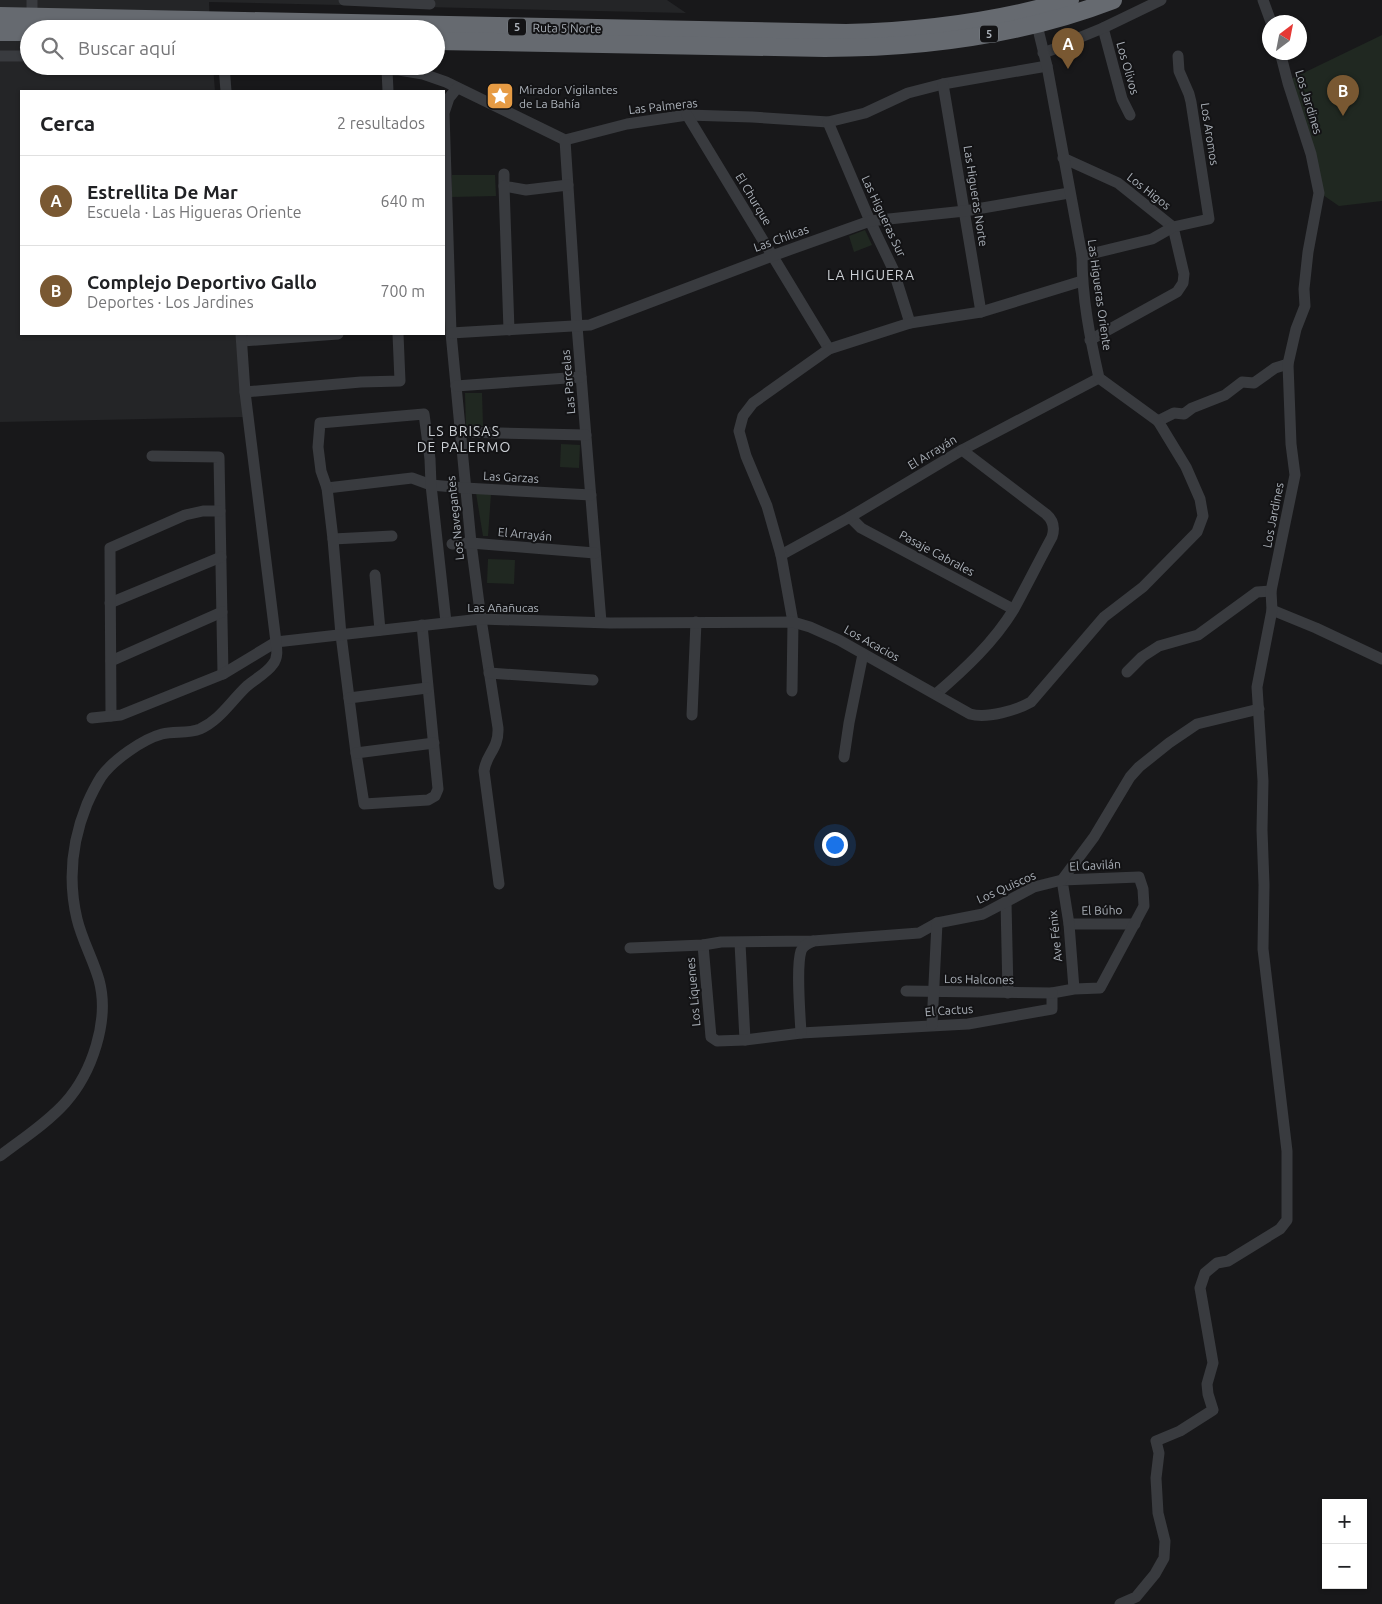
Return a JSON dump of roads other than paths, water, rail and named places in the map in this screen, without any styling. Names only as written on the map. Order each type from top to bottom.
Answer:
[{"type":"highway","name":"Ruta 5 Norte","points":[[445,41],[844,48],[898,46],[987,35],[1035,18],[1070,0]]},
{"type":"highway","name":"Ruta 5 Norte","points":[[445,25],[846,33],[903,31],[1080,12],[1113,0]]},
{"type":"highway","name":"Ruta 5 Norte","points":[[0,16],[223,20]]},
{"type":"highway","name":"Ruta 5 Norte","points":[[0,32],[20,22]]},
{"type":"street","points":[[344,0],[430,4]]},
{"type":"street","points":[[1043,53],[1103,28],[1161,0]]},
{"type":"street","points":[[1263,0],[1269,15]]},
{"type":"street","name":"Las Higueras Oriente","points":[[1035,18],[1047,66],[1062,158],[1082,256],[1082,281],[1090,340],[1099,378]]},
{"type":"street","name":"Los Olivos","points":[[1103,28],[1122,99],[1130,116]]},
{"type":"street","points":[[0,56],[20,56]]},
{"type":"street","name":"Los Aromos","points":[[1173,227],[1209,219],[1191,102],[1179,71],[1178,56]]},
{"type":"street","name":"Los Jardines","points":[[1120,1604],[1136,1597],[1155,1574],[1164,1558],[1165,1541],[1158,1513],[1156,1478],[1159,1453],[1156,1442],[1180,1431],[1213,1410],[1208,1394],[1208,1384],[1213,1363],[1200,1288],[1205,1273],[1217,1263],[1228,1261],[1280,1229],[1287,1220],[1286,1151],[1263,948],[1262,830],[1264,781],[1258,687],[1272,610],[1271,591],[1295,474],[1291,444],[1288,364],[1296,329],[1306,306],[1304,289],[1308,252],[1319,193],[1311,154],[1282,60]]},
{"type":"street","name":"Las Palmeras","points":[[565,140],[627,124],[687,115],[828,122],[865,113],[908,93],[943,84],[1047,66]]},
{"type":"street","points":[[225,75],[226,90]]},
{"type":"street","points":[[387,75],[388,90]]},
{"type":"street","points":[[426,75],[565,140]]},
{"type":"street","name":"Las Higueras Norte","points":[[943,84],[981,312]]},
{"type":"street","name":"Los Navegantes","points":[[445,110],[449,98],[457,88]]},
{"type":"street","name":"El Churque","points":[[687,115],[829,349]]},
{"type":"street","name":"Las Higueras Sur","points":[[828,122],[870,221],[894,269],[910,322]]},
{"type":"street","name":"Las Parcelas","points":[[565,140],[577,326],[601,622]]},
{"type":"street","name":"Los Navegantes","points":[[445,144],[451,333],[471,543],[498,734],[496,745],[487,760],[484,771],[499,884]]},
{"type":"street","name":"Los Higos","points":[[1062,158],[1118,183],[1173,227],[1184,274],[1182,286],[1177,292],[1090,340]]},
{"type":"street","points":[[508,330],[504,180],[526,190],[568,185]]},
{"type":"street","name":"Las Chilcas","points":[[451,333],[590,325],[870,221],[964,211],[1069,193]]},
{"type":"street","points":[[1082,256],[1152,239],[1173,227]]},
{"type":"street","points":[[792,691],[793,622],[780,555],[767,506],[746,456],[739,431],[741,420],[746,411],[753,403],[829,349],[910,322],[981,312],[1082,281]]},
{"type":"street","points":[[0,1156],[48,1120],[66,1102],[83,1077],[96,1047],[101,1007],[99,980],[77,919],[72,872],[78,829],[95,788],[110,767],[145,741],[168,733],[192,731],[213,721],[247,686],[273,664],[276,656],[276,642],[245,392],[242,337],[306,335]]},
{"type":"street","points":[[245,392],[361,382],[400,381],[398,335]]},
{"type":"street","points":[[1158,421],[1174,414],[1184,414],[1192,408],[1225,395],[1242,382],[1254,383],[1275,368],[1288,364]]},
{"type":"street","points":[[456,386],[581,377]]},
{"type":"street","points":[[962,450],[1046,514],[1054,525],[1052,537],[1013,609],[980,652],[936,694],[970,714],[980,716],[990,715],[1031,702],[1104,618],[1143,587],[1197,532],[1203,516],[1200,499],[1186,467],[1158,421],[1099,378]]},
{"type":"street","name":"El Arrayán","points":[[780,555],[850,517],[962,450],[1099,378]]},
{"type":"street","points":[[422,625],[438,789],[432,798],[424,801],[364,804],[341,634],[327,488],[321,472],[318,447],[320,423],[424,414],[446,622]]},
{"type":"street","points":[[460,432],[586,435]]},
{"type":"street","points":[[152,456],[219,457],[223,674]]},
{"type":"street","name":"Las Garzas","points":[[327,488],[412,478],[431,485],[590,495]]},
{"type":"street","points":[[111,716],[110,548],[185,515],[202,511],[220,511]]},
{"type":"street","name":"Pasaje Cabrales","points":[[850,517],[861,528],[1013,609]]},
{"type":"street","points":[[333,539],[392,536]]},
{"type":"street","name":"El Arrayán","points":[[452,544],[471,543],[595,554]]},
{"type":"street","points":[[110,603],[221,557]]},
{"type":"street","points":[[374,575],[380,630]]},
{"type":"street","points":[[1127,672],[1159,646],[1198,635],[1257,592],[1271,591]]},
{"type":"street","points":[[1272,610],[1382,659]]},
{"type":"street","points":[[111,661],[222,612]]},
{"type":"street","name":"Las Añañucas","points":[[92,718],[121,715],[223,674],[276,642],[481,618],[601,622],[793,622]]},
{"type":"street","points":[[692,715],[696,622]]},
{"type":"street","name":"Los Acacios","points":[[793,622],[826,634],[936,694]]},
{"type":"street","points":[[844,757],[863,654]]},
{"type":"street","points":[[488,673],[593,680]]},
{"type":"street","points":[[349,698],[427,688]]},
{"type":"street","points":[[1062,880],[1094,837],[1130,777],[1139,767],[1197,724],[1259,709]]},
{"type":"street","points":[[356,753],[434,743]]},
{"type":"street","name":"El Gavilán","points":[[1062,880],[1139,877],[1143,888],[1144,906],[1135,924]]},
{"type":"street","name":"Los Quiscos","points":[[630,948],[703,945],[721,942],[813,941],[919,933],[937,923],[983,914],[1034,887],[1062,880]]},
{"type":"street","name":"Ave Fénix","points":[[1062,880],[1069,924],[1074,989]]},
{"type":"street","points":[[1006,902],[1008,994]]},
{"type":"street","points":[[932,1025],[937,923]]},
{"type":"street","name":"El Búho","points":[[1069,924],[1135,924]]},
{"type":"street","points":[[1052,993],[1074,989],[1100,988],[1135,924]]},
{"type":"street","points":[[801,1033],[799,968],[801,951],[805,945],[813,941]]},
{"type":"street","points":[[740,943],[745,1040]]},
{"type":"street","name":"Los Líquenes","points":[[703,945],[711,1037]]},
{"type":"street","name":"Los Halcones","points":[[906,991],[1008,994],[1052,993]]},
{"type":"street","name":"El Cactus","points":[[711,1037],[717,1041],[745,1040],[801,1033],[968,1024],[1052,1009],[1052,993]]},
{"type":"place","name":"Estrellita De Mar","points":[[1068,69]]},
{"type":"place","name":"Mirador Vigilantes de La Bahía","points":[[500,96]]},
{"type":"place","name":"Complejo Deportivo Gallo","points":[[1343,116]]},
{"type":"district","name":"LA HIGUERA","points":[[871,275]]},
{"type":"district","name":"LS BRISAS DE PALERMO","points":[[464,440]]}]
